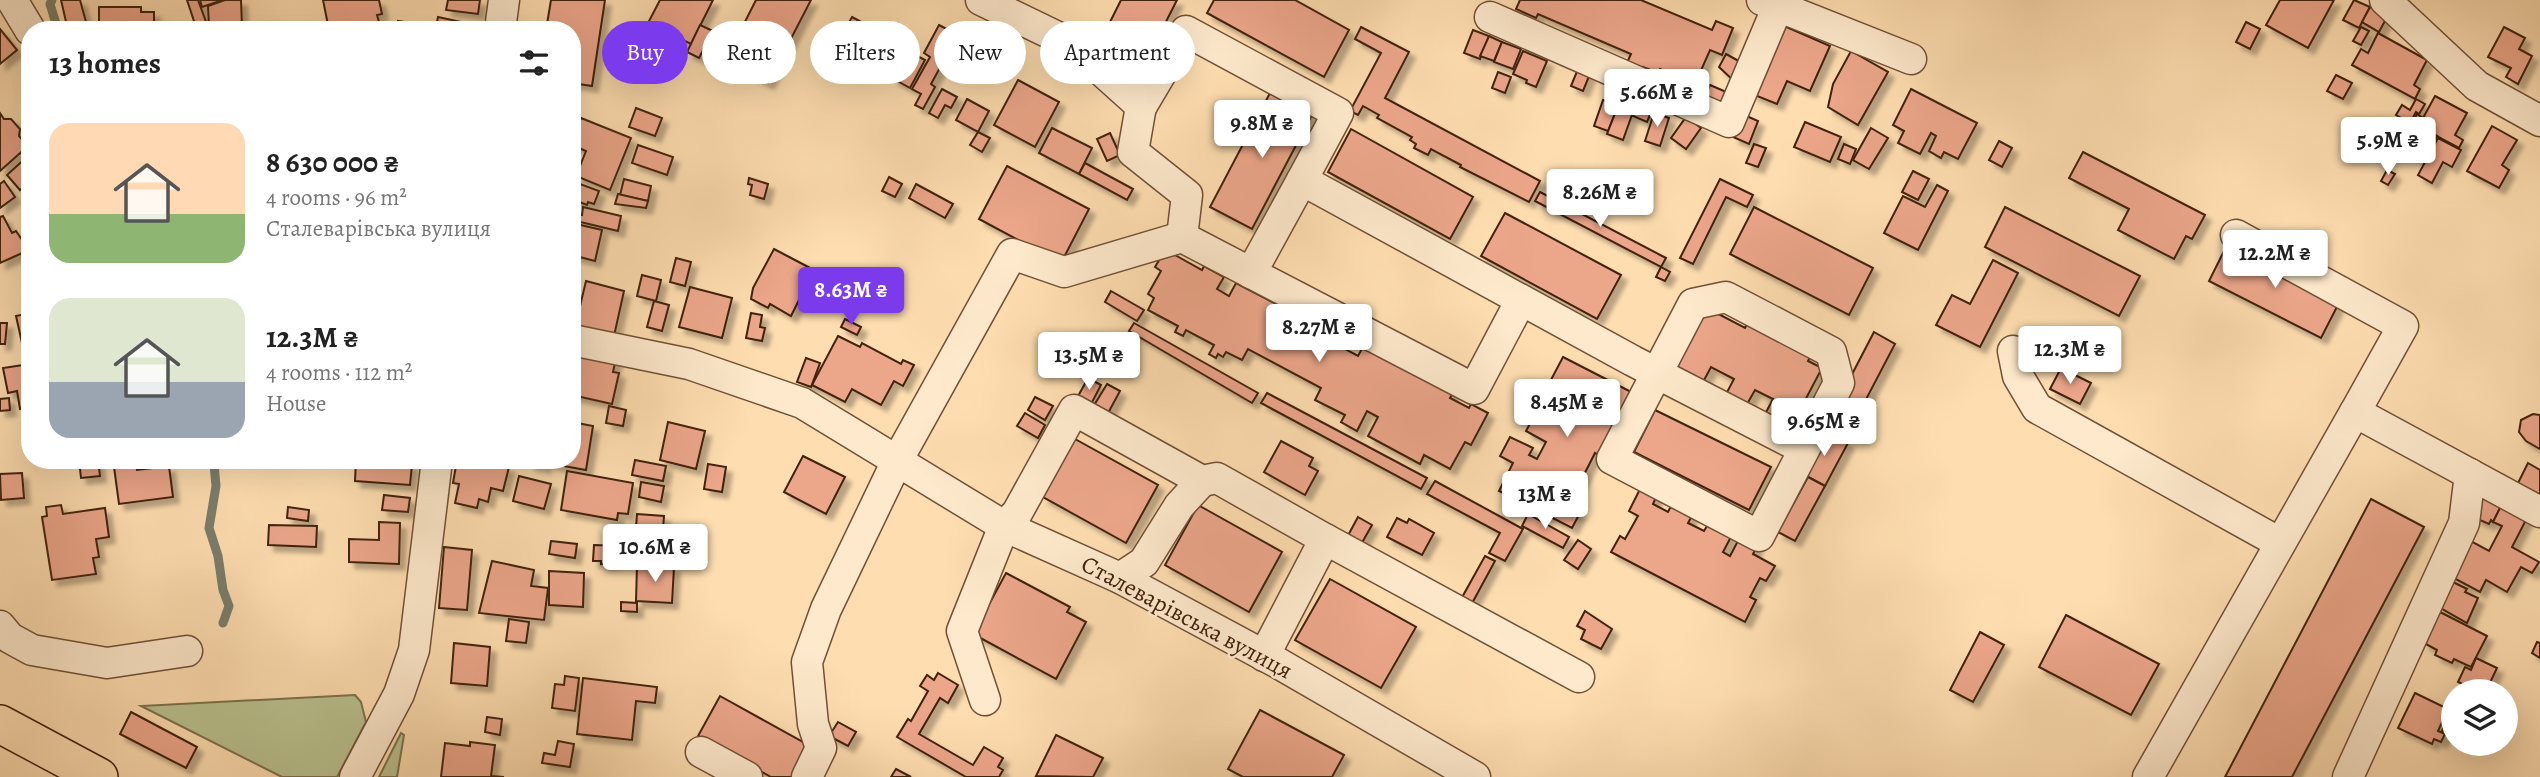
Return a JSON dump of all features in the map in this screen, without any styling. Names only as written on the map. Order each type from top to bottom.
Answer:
[{"type":"main road","points":[[0,724],[99,777]]},
{"type":"street","points":[[12,0],[25,21]]},
{"type":"street","points":[[501,21],[504,0]]},
{"type":"street","points":[[981,0],[1072,44],[1141,107]]},
{"type":"street","points":[[2385,0],[2477,86],[2540,121]]},
{"type":"street","points":[[1490,17],[1728,122],[1770,3],[1911,59]]},
{"type":"street","points":[[1182,237],[1187,195],[1133,152],[1141,107],[1186,31],[1338,113],[1251,273]]},
{"type":"street","points":[[1302,180],[1656,373],[1804,449]]},
{"type":"street","points":[[2148,777],[2403,326],[2236,236]]},
{"type":"street","points":[[807,777],[821,748],[813,724],[807,662],[826,610],[897,461],[1012,254],[1064,272],[1182,237],[1474,389],[1521,300]]},
{"type":"street","points":[[1726,297],[1831,352],[1839,383],[1759,536],[1612,459],[1656,373],[1693,304],[1726,297]]},
{"type":"street","name":"Сталеварівська вулиця","points":[[581,342],[689,364],[802,403],[1004,526],[1120,578],[1264,656],[1475,777]]},
{"type":"street","points":[[2013,351],[2018,376],[2037,408],[2280,543]]},
{"type":"street","points":[[985,700],[962,631],[1004,526],[1017,513],[1074,410],[1202,481]]},
{"type":"street","points":[[2356,412],[2540,512]]},
{"type":"street","points":[[355,777],[399,694],[414,650],[436,469]]},
{"type":"street","points":[[2348,777],[2464,523],[2470,474]]},
{"type":"street","points":[[1120,578],[1144,562],[1179,506],[1202,481],[1217,478],[1579,677]]},
{"type":"street","points":[[1264,656],[1325,539]]},
{"type":"street","points":[[0,626],[10,638],[32,650],[107,663],[187,651]]},
{"type":"street","points":[[701,752],[747,777]]},
{"type":"green space","points":[[355,695],[361,702],[366,722],[337,777],[282,777],[141,706]]},
{"type":"green space","points":[[401,733],[404,735],[397,777],[379,777]]},
{"type":"building","points":[[61,0],[80,0],[86,21],[66,21]]},
{"type":"building","points":[[187,0],[198,0],[206,21],[194,21]]},
{"type":"building","points":[[200,0],[223,0],[202,7]]},
{"type":"building","points":[[225,0],[241,0],[242,21],[209,21],[208,6]]},
{"type":"building","points":[[323,0],[379,0],[382,14],[377,15],[379,21],[327,21]]},
{"type":"building","points":[[448,0],[480,0],[478,14],[446,10]]},
{"type":"building","points":[[551,0],[605,0],[592,86],[581,84],[581,21],[548,21]]},
{"type":"building","points":[[660,0],[713,0],[691,44],[688,43],[688,21],[649,21]]},
{"type":"building","points":[[756,0],[811,0],[796,29],[796,21],[745,21]]},
{"type":"building","points":[[1121,0],[1177,0],[1166,21],[1110,21]]},
{"type":"building","points":[[1214,0],[1295,0],[1349,30],[1324,77],[1207,13]]},
{"type":"building","points":[[1520,0],[1641,0],[1712,30],[1716,21],[1733,28],[1722,55],[1710,50],[1695,84],[1660,69],[1658,73],[1643,67],[1640,74],[1625,67],[1631,54],[1538,14],[1536,18],[1516,9]]},
{"type":"building","points":[[2280,0],[2334,0],[2308,48],[2266,25]]},
{"type":"building","points":[[2354,0],[2370,7],[2359,28],[2343,20]]},
{"type":"building","points":[[99,7],[141,7],[141,12],[154,12],[154,21],[99,21]]},
{"type":"building","points":[[2370,7],[2387,17],[2379,32],[2362,22]]},
{"type":"building","points":[[438,17],[457,21],[437,21]]},
{"type":"building","points":[[2246,22],[2260,29],[2250,49],[2236,42]]},
{"type":"building","points":[[700,25],[702,26],[702,52],[699,58],[688,50]]},
{"type":"building","points":[[1782,25],[1830,46],[1810,91],[1787,81],[1777,104],[1752,94]]},
{"type":"building","points":[[1361,27],[1409,52],[1385,98],[1540,181],[1529,202],[1431,149],[1428,155],[1414,148],[1416,144],[1410,140],[1412,137],[1377,118],[1379,115],[1363,106],[1358,115],[1350,111],[1381,53],[1355,39]]},
{"type":"building","points":[[2361,27],[2369,31],[2361,45],[2353,41]]},
{"type":"building","points":[[2504,27],[2525,38],[2519,49],[2532,56],[2518,84],[2506,77],[2511,68],[2488,57]]},
{"type":"building","points":[[0,29],[17,50],[0,64]]},
{"type":"building","points":[[1473,30],[1489,36],[1480,59],[1464,53]]},
{"type":"building","points":[[2378,33],[2427,60],[2414,85],[2420,89],[2415,99],[2352,65],[2361,49],[2368,53]]},
{"type":"building","points":[[934,34],[934,79],[931,84],[935,87],[923,109],[915,105],[921,94],[912,89],[915,84],[920,84],[920,75],[930,57],[924,53]]},
{"type":"building","points":[[1489,36],[1502,42],[1494,61],[1480,56]]},
{"type":"building","points":[[1502,42],[1521,49],[1513,69],[1494,62]]},
{"type":"building","points":[[1523,51],[1547,61],[1536,87],[1513,74]]},
{"type":"building","points":[[1851,51],[1888,72],[1858,125],[1828,107],[1833,84]]},
{"type":"building","points":[[1726,54],[1746,65],[1736,83],[1719,67]]},
{"type":"building","points":[[1580,64],[1592,69],[1583,91],[1571,86]]},
{"type":"building","points":[[1498,72],[1511,77],[1505,93],[1492,88]]},
{"type":"building","points":[[2336,75],[2352,83],[2343,99],[2327,91]]},
{"type":"building","points":[[1016,84],[1025,84],[1059,102],[1035,147],[994,125]]},
{"type":"building","points":[[1710,85],[1731,94],[1724,108],[1704,99]]},
{"type":"building","points":[[942,89],[957,97],[951,108],[945,105],[938,118],[929,113]]},
{"type":"building","points":[[1911,89],[1977,123],[1958,159],[1944,152],[1941,158],[1929,151],[1936,136],[1931,133],[1920,154],[1898,143],[1904,131],[1893,125]]},
{"type":"building","points":[[1271,91],[1313,113],[1252,229],[1210,207]]},
{"type":"building","points":[[2435,96],[2467,113],[2455,135],[2463,140],[2459,148],[2412,123],[2417,114],[2423,118]]},
{"type":"building","points":[[967,99],[989,111],[978,132],[956,120]]},
{"type":"building","points":[[2416,99],[2425,104],[2419,114],[2416,112],[2410,123],[2396,115],[2402,105],[2410,110]]},
{"type":"building","points":[[1603,100],[1618,106],[1608,131],[1594,126]]},
{"type":"building","points":[[1638,102],[1653,108],[1647,122],[1633,116]]},
{"type":"building","points":[[1618,106],[1633,112],[1623,140],[1607,134]]},
{"type":"building","points":[[636,108],[662,118],[655,136],[629,127]]},
{"type":"building","points":[[0,113],[4,119],[11,119],[20,129],[21,152],[0,171]]},
{"type":"building","points":[[1654,113],[1669,118],[1660,146],[1645,141]]},
{"type":"building","points":[[1742,114],[1758,121],[1749,144],[1733,137]]},
{"type":"building","points":[[1686,117],[1701,128],[1686,149],[1671,138]]},
{"type":"building","points":[[581,118],[631,138],[610,190],[581,178],[581,164],[586,151],[581,149]]},
{"type":"building","points":[[1805,122],[1841,137],[1830,162],[1794,147]]},
{"type":"building","points":[[2412,123],[2437,136],[2424,161],[2417,158],[2421,150],[2403,140]]},
{"type":"building","points":[[2492,126],[2517,140],[2502,165],[2509,170],[2499,188],[2467,171]]},
{"type":"building","points":[[1052,128],[1092,148],[1079,174],[1039,153]]},
{"type":"building","points":[[1871,128],[1888,138],[1869,169],[1853,160]]},
{"type":"building","points":[[1351,129],[1473,197],[1450,239],[1328,172]]},
{"type":"building","points":[[978,132],[990,138],[982,152],[970,145]]},
{"type":"building","points":[[1110,133],[1120,155],[1107,161],[1097,139]]},
{"type":"building","points":[[2438,138],[2461,150],[2452,167],[2443,162],[2432,183],[2418,175]]},
{"type":"building","points":[[1999,141],[2012,148],[2002,167],[1989,160]]},
{"type":"building","points":[[1754,144],[1766,148],[1758,167],[1746,163]]},
{"type":"building","points":[[1844,144],[1856,149],[1850,164],[1838,159]]},
{"type":"building","points":[[638,145],[673,157],[667,175],[632,163]]},
{"type":"building","points":[[2083,152],[2205,215],[2192,239],[2186,236],[2174,259],[2118,230],[2129,209],[2069,178]]},
{"type":"building","points":[[21,162],[21,189],[20,190],[7,175]]},
{"type":"building","points":[[1085,163],[1133,189],[1127,200],[1079,174]]},
{"type":"building","points":[[1007,166],[1089,209],[1061,263],[979,219]]},
{"type":"building","points":[[2387,170],[2395,174],[2388,185],[2381,181]]},
{"type":"building","points":[[1913,171],[1929,179],[1918,200],[1902,192]]},
{"type":"building","points":[[889,177],[902,184],[895,197],[882,191]]},
{"type":"building","points":[[749,178],[768,184],[764,199],[750,195],[752,185],[748,184]]},
{"type":"building","points":[[624,179],[651,186],[648,201],[620,195]]},
{"type":"building","points":[[1720,179],[1753,195],[1747,207],[1726,197],[1693,264],[1680,258]]},
{"type":"building","points":[[4,181],[15,197],[0,208],[0,184]]},
{"type":"building","points":[[581,184],[599,191],[594,204],[588,202],[587,205],[581,203]]},
{"type":"building","points":[[916,184],[953,204],[945,218],[909,198]]},
{"type":"building","points":[[1937,185],[1948,191],[1918,250],[1884,233],[1903,196],[1925,207]]},
{"type":"building","points":[[1540,192],[1666,258],[1661,267],[1535,201]]},
{"type":"building","points":[[618,194],[648,201],[646,208],[615,204]]},
{"type":"building","points":[[583,207],[621,216],[618,231],[581,222]]},
{"type":"building","points":[[1754,207],[1873,268],[1849,315],[1730,254]]},
{"type":"building","points":[[2005,207],[2140,276],[2119,316],[1985,247]]},
{"type":"building","points":[[1505,213],[1621,275],[1597,319],[1481,256]]},
{"type":"building","points":[[3,216],[12,233],[16,231],[21,238],[21,254],[0,263],[0,217]]},
{"type":"building","points":[[581,225],[602,230],[595,261],[581,257]]},
{"type":"building","points":[[2229,241],[2341,299],[2321,338],[2209,281]]},
{"type":"building","points":[[774,249],[814,270],[791,316],[770,304],[768,308],[751,299],[753,288]]},
{"type":"building","points":[[1175,255],[1202,270],[1204,266],[1224,277],[1217,289],[1229,296],[1236,283],[1303,318],[1295,331],[1317,343],[1321,336],[1358,356],[1364,345],[1453,392],[1450,398],[1469,408],[1471,404],[1488,413],[1471,445],[1465,442],[1450,469],[1424,455],[1420,464],[1368,436],[1378,417],[1367,411],[1357,431],[1341,422],[1345,415],[1315,400],[1321,388],[1248,349],[1242,360],[1226,352],[1223,357],[1218,354],[1216,358],[1209,354],[1214,345],[1186,330],[1183,336],[1175,332],[1178,326],[1148,310],[1154,298],[1148,294],[1161,271],[1155,267],[1161,257]]},
{"type":"building","points":[[676,258],[691,262],[685,286],[670,282]]},
{"type":"building","points":[[1993,260],[2018,273],[1980,347],[1936,325],[1952,295],[1970,304]]},
{"type":"building","points":[[1661,267],[1670,272],[1665,281],[1656,277]]},
{"type":"building","points":[[642,275],[661,280],[656,301],[637,296]]},
{"type":"building","points":[[586,281],[624,291],[614,336],[581,328],[581,302]]},
{"type":"building","points":[[850,281],[860,286],[853,299],[843,293]]},
{"type":"building","points":[[690,287],[732,298],[722,338],[679,327]]},
{"type":"building","points":[[1111,291],[1144,310],[1137,321],[1105,302]]},
{"type":"building","points":[[654,301],[669,305],[662,331],[647,327]]},
{"type":"building","points":[[1707,308],[1745,328],[1748,322],[1811,355],[1808,361],[1822,368],[1790,429],[1764,416],[1773,399],[1755,390],[1746,406],[1725,396],[1734,379],[1711,367],[1702,384],[1675,370]]},
{"type":"building","points":[[751,313],[762,315],[760,327],[765,328],[762,341],[746,338]]},
{"type":"building","points":[[21,315],[21,338],[16,316]]},
{"type":"building","points":[[845,319],[861,327],[857,335],[841,327]]},
{"type":"building","points":[[0,323],[7,323],[5,344],[0,344]]},
{"type":"building","points":[[1134,323],[1258,393],[1252,403],[1129,331]]},
{"type":"building","points":[[1874,332],[1895,344],[1851,428],[1835,421],[1848,382]]},
{"type":"building","points":[[838,336],[860,347],[862,343],[901,364],[903,360],[914,365],[903,386],[894,381],[881,405],[852,389],[845,402],[812,385]]},
{"type":"building","points":[[581,351],[616,359],[613,372],[619,373],[612,404],[581,397]]},
{"type":"building","points":[[1563,357],[1637,395],[1604,458],[1595,453],[1568,506],[1580,513],[1572,528],[1537,510],[1541,501],[1521,491],[1516,499],[1499,491],[1513,463],[1500,456],[1510,437],[1533,448],[1529,455],[1537,459],[1546,442],[1526,431],[1538,408],[1556,417],[1563,403],[1544,393]]},
{"type":"building","points":[[806,358],[820,363],[811,387],[797,382]]},
{"type":"building","points":[[21,365],[21,409],[17,391],[8,393],[3,368]]},
{"type":"building","points":[[2061,368],[2091,383],[2080,404],[2050,389]]},
{"type":"building","points":[[1088,378],[1101,385],[1090,406],[1077,398]]},
{"type":"building","points":[[1107,384],[1120,391],[1107,415],[1093,407]]},
{"type":"building","points":[[1267,393],[1427,478],[1421,489],[1261,403]]},
{"type":"building","points":[[1035,397],[1053,406],[1045,420],[1028,410]]},
{"type":"building","points":[[9,398],[10,410],[0,411],[0,399]]},
{"type":"building","points":[[609,406],[626,410],[623,426],[606,423]]},
{"type":"building","points":[[1655,410],[1771,467],[1749,510],[1634,452]]},
{"type":"building","points":[[1025,413],[1045,425],[1038,438],[1017,426]]},
{"type":"building","points":[[2533,414],[2540,415],[2540,449],[2526,441],[2519,432],[2521,420]]},
{"type":"building","points":[[668,422],[705,431],[696,469],[660,460]]},
{"type":"building","points":[[581,424],[593,426],[586,470],[580,469]]},
{"type":"building","points":[[1822,429],[1848,443],[1825,486],[1799,472]]},
{"type":"building","points":[[1075,439],[1158,485],[1126,543],[1043,497]]},
{"type":"building","points":[[1281,441],[1313,458],[1309,466],[1318,471],[1305,495],[1264,472]]},
{"type":"building","points":[[803,456],[845,477],[826,514],[784,492]]},
{"type":"building","points":[[635,460],[666,466],[663,481],[632,475]]},
{"type":"building","points":[[2528,463],[2540,470],[2540,503],[2515,489]]},
{"type":"building","points":[[708,464],[726,467],[722,492],[704,489]]},
{"type":"building","points":[[80,469],[99,469],[100,476],[81,478]]},
{"type":"building","points":[[114,469],[169,469],[173,497],[119,504]]},
{"type":"building","points":[[356,469],[412,469],[410,485],[355,481]]},
{"type":"building","points":[[455,469],[508,469],[503,491],[491,488],[488,502],[479,499],[477,508],[455,503],[459,484],[453,483]]},
{"type":"building","points":[[567,471],[633,483],[628,514],[618,513],[617,520],[561,510]]},
{"type":"building","points":[[22,473],[24,498],[1,500],[0,474]]},
{"type":"building","points":[[519,476],[551,484],[544,509],[513,501]]},
{"type":"building","points":[[1808,477],[1825,486],[1795,541],[1778,532]]},
{"type":"building","points":[[1435,481],[1523,529],[1505,561],[1489,553],[1500,533],[1427,494]]},
{"type":"building","points":[[641,482],[664,486],[661,502],[639,497]]},
{"type":"building","points":[[1641,487],[1657,495],[1653,504],[1668,512],[1672,504],[1693,514],[1688,523],[1704,531],[1710,521],[1733,533],[1723,552],[1730,556],[1740,537],[1757,546],[1753,554],[1775,566],[1766,581],[1760,578],[1750,597],[1756,600],[1745,622],[1611,552],[1620,536],[1625,539],[1638,516],[1629,511]]},
{"type":"building","points":[[384,495],[410,498],[408,512],[382,510]]},
{"type":"building","points":[[2483,497],[2501,506],[2493,522],[2491,520],[2489,524],[2475,518]]},
{"type":"building","points":[[2371,499],[2424,527],[2292,777],[2225,777]]},
{"type":"building","points":[[61,505],[63,514],[105,508],[109,537],[96,539],[99,557],[93,558],[96,574],[52,580],[42,517],[47,516],[46,507]]},
{"type":"building","points":[[1198,505],[1282,552],[1249,612],[1165,565]]},
{"type":"building","points":[[2501,506],[2527,518],[2512,547],[2539,562],[2532,573],[2521,567],[2507,592],[2486,580],[2480,592],[2450,576],[2469,540],[2489,551],[2502,526],[2493,522]]},
{"type":"building","points":[[288,507],[309,510],[308,521],[287,518]]},
{"type":"building","points":[[637,514],[664,516],[662,543],[635,540]]},
{"type":"building","points":[[1528,514],[1569,537],[1563,548],[1522,526]]},
{"type":"building","points":[[1358,517],[1372,525],[1359,548],[1345,541]]},
{"type":"building","points":[[1397,518],[1407,523],[1409,519],[1434,533],[1422,555],[1387,537]]},
{"type":"building","points":[[379,522],[400,523],[399,564],[349,562],[349,539],[379,540]]},
{"type":"building","points":[[269,525],[317,526],[316,547],[268,545]]},
{"type":"building","points":[[1578,540],[1591,549],[1578,569],[1564,560]]},
{"type":"building","points":[[551,541],[577,544],[575,558],[549,554]]},
{"type":"building","points":[[594,545],[619,546],[618,561],[601,564],[601,561],[593,561]]},
{"type":"building","points":[[444,547],[472,550],[467,610],[439,608]]},
{"type":"building","points":[[1485,556],[1495,561],[1470,607],[1460,601]]},
{"type":"building","points":[[492,561],[534,570],[531,586],[548,588],[544,620],[479,613]]},
{"type":"building","points":[[637,565],[674,567],[672,603],[636,601]]},
{"type":"building","points":[[549,571],[584,573],[583,607],[549,605]]},
{"type":"building","points":[[1006,573],[1070,607],[1067,612],[1086,622],[1056,679],[973,634]]},
{"type":"building","points":[[1330,579],[1416,627],[1381,688],[1295,640]]},
{"type":"building","points":[[2449,580],[2478,598],[2467,623],[2437,606]]},
{"type":"building","points":[[621,602],[637,603],[637,612],[621,611]]},
{"type":"building","points":[[1585,611],[1612,629],[1601,649],[1581,639],[1585,630],[1577,626]]},
{"type":"building","points":[[2440,612],[2487,636],[2471,667],[2454,659],[2452,663],[2435,655],[2437,650],[2424,643]]},
{"type":"building","points":[[2066,615],[2159,664],[2131,715],[2039,667]]},
{"type":"building","points":[[509,619],[529,622],[526,643],[506,641]]},
{"type":"building","points":[[1980,632],[2004,645],[1973,702],[1950,690]]},
{"type":"building","points":[[2537,642],[2540,643],[2540,658],[2532,653]]},
{"type":"building","points":[[454,643],[490,647],[487,686],[451,683]]},
{"type":"building","points":[[2476,658],[2497,668],[2492,679],[2459,679],[2465,667],[2471,670]]},
{"type":"building","points":[[938,673],[958,685],[948,703],[940,698],[919,734],[973,765],[984,747],[1003,758],[998,767],[1003,770],[999,777],[966,777],[897,737],[908,719],[911,721],[928,691],[920,686],[927,675],[934,680]]},
{"type":"building","points":[[565,676],[579,678],[575,711],[552,708],[555,684],[564,685]]},
{"type":"building","points":[[583,678],[657,687],[655,703],[636,701],[632,740],[577,734]]},
{"type":"building","points":[[2415,693],[2441,706],[2441,724],[2438,731],[2441,732],[2441,742],[2434,739],[2432,744],[2398,728]]},
{"type":"building","points":[[720,696],[810,746],[793,777],[771,777],[698,736]]},
{"type":"building","points":[[1260,710],[1344,755],[1332,777],[1243,777],[1228,769]]},
{"type":"building","points":[[131,712],[197,747],[186,768],[120,734]]},
{"type":"building","points":[[487,717],[502,719],[500,735],[485,732]]},
{"type":"building","points":[[838,722],[856,732],[848,746],[829,736]]},
{"type":"building","points":[[1056,735],[1103,758],[1093,777],[1036,776]]},
{"type":"building","points":[[558,741],[574,744],[570,767],[542,763],[544,753],[555,755]]},
{"type":"building","points":[[470,742],[495,745],[491,776],[504,777],[441,777],[445,743],[470,746]]},
{"type":"building","points":[[896,769],[911,777],[891,777]]},
{"type":"waterway","points":[[52,0],[50,4],[55,21]]},
{"type":"waterway","points":[[214,469],[216,486],[209,528],[229,606],[223,623]]}]
